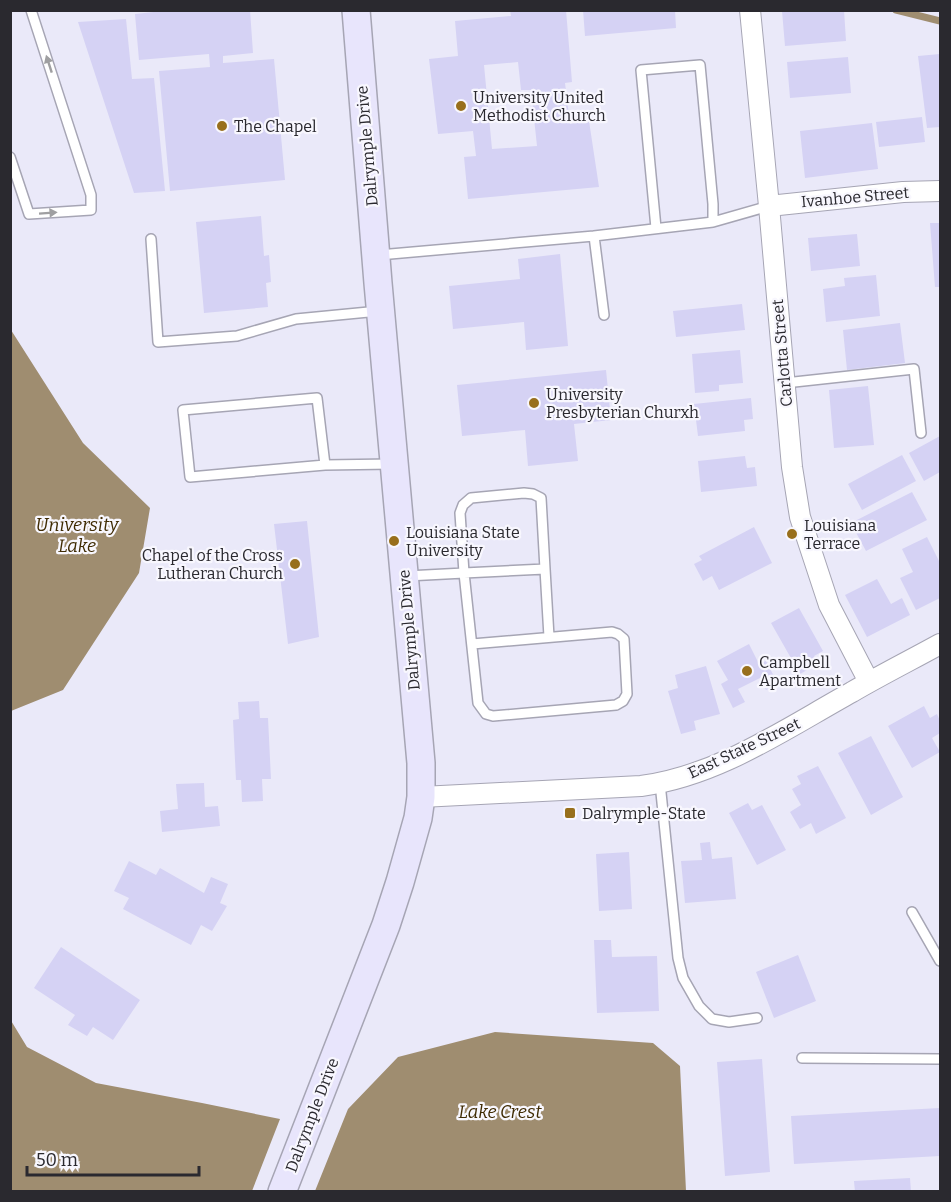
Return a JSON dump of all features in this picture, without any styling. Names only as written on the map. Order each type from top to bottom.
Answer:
[{"type":"street","name":"Dalrymple Drive","points":[[282,1191],[386,924],[418,818],[421,797],[421,763],[356,10]]},
{"type":"street","name":"Carlotta Street","points":[[750,10],[792,467],[800,517],[829,605],[869,682]]},
{"type":"street","name":"Ivanhoe Street","points":[[769,206],[903,192],[940,191]]},
{"type":"street","name":"East State Street","points":[[421,797],[641,786],[690,776],[764,742],[940,644]]},
{"type":"lane","points":[[10,157],[13,174],[29,214],[91,210],[91,195],[32,10]]},
{"type":"lane","points":[[656,228],[641,70],[700,65],[713,222]]},
{"type":"lane","points":[[376,255],[594,236],[713,222],[769,206]]},
{"type":"lane","points":[[594,236],[604,315]]},
{"type":"lane","points":[[151,238],[158,342],[237,336],[296,319],[381,311]]},
{"type":"lane","points":[[785,384],[914,369],[921,433]]},
{"type":"lane","points":[[325,465],[317,398],[183,410],[190,477],[325,465],[394,464]]},
{"type":"lane","points":[[472,644],[618,633],[624,639],[627,694],[623,701],[616,705],[494,716],[486,714],[478,703],[464,573],[460,513],[463,505],[471,498],[524,493],[541,498],[549,637]]},
{"type":"lane","points":[[405,576],[545,569]]},
{"type":"lane","points":[[660,783],[678,958],[683,978],[699,1006],[712,1019],[729,1022],[757,1018]]},
{"type":"lane","points":[[912,912],[940,961]]},
{"type":"lane","points":[[802,1058],[940,1059]]},
{"type":"water","name":"University Lake","points":[[11,330],[83,443],[150,508],[139,573],[63,690],[11,711]]},
{"type":"water","points":[[10,1019],[27,1047],[96,1083],[280,1119],[252,1191],[11,1191]]},
{"type":"water","name":"Lake Crest","points":[[495,1032],[653,1043],[680,1066],[686,1191],[315,1191],[348,1109],[398,1057]]},
{"type":"building","name":"The Chapel","points":[[172,10],[250,10],[253,53],[223,56],[223,63],[274,59],[285,180],[170,191],[159,71],[210,67],[209,54],[139,60],[135,14]]},
{"type":"building","name":"University United Methodist Church","points":[[510,10],[566,10],[572,82],[565,83],[570,124],[589,121],[599,187],[468,199],[464,157],[476,156],[473,131],[438,134],[429,59],[458,56],[455,21],[511,16]],"holes":[[[518,62],[521,90],[531,90],[537,146],[492,149],[484,65]]]},
{"type":"building","points":[[583,10],[675,10],[676,28],[585,36]]},
{"type":"building","points":[[844,10],[846,41],[785,46],[782,11]]},
{"type":"building","points":[[126,19],[132,79],[154,78],[165,191],[134,193],[78,22]]},
{"type":"building","points":[[940,54],[940,127],[927,128],[918,56]]},
{"type":"building","points":[[848,57],[851,93],[790,98],[787,62]]},
{"type":"building","points":[[922,117],[925,142],[879,147],[876,122]]},
{"type":"building","points":[[872,123],[878,169],[805,178],[800,131]]},
{"type":"building","points":[[261,216],[264,256],[269,255],[271,282],[266,283],[268,307],[204,313],[196,222]]},
{"type":"building","points":[[930,223],[940,223],[940,287],[935,287]]},
{"type":"building","points":[[857,234],[860,266],[811,271],[808,238]]},
{"type":"building","points":[[560,254],[568,346],[526,350],[524,322],[453,329],[449,286],[520,279],[518,259]]},
{"type":"building","points":[[876,275],[880,316],[826,322],[823,289],[845,286],[844,278]]},
{"type":"building","points":[[742,304],[745,330],[676,337],[673,311]]},
{"type":"building","points":[[900,323],[905,363],[847,370],[843,330]]},
{"type":"building","points":[[740,350],[743,383],[719,385],[719,391],[695,393],[692,354]]},
{"type":"building","name":"University Presbyterian Churxh","points":[[606,370],[611,420],[574,424],[578,461],[528,466],[525,430],[462,436],[457,385]]},
{"type":"building","points":[[868,386],[874,445],[834,448],[829,390]]},
{"type":"building","points":[[751,398],[753,419],[744,420],[745,431],[698,436],[694,404]]},
{"type":"building","points":[[940,436],[940,472],[924,481],[909,453]]},
{"type":"building","points":[[902,455],[916,481],[862,510],[848,484]]},
{"type":"building","points":[[745,456],[747,468],[755,467],[757,486],[701,492],[698,461]]},
{"type":"building","points":[[912,492],[927,520],[866,551],[851,523]]},
{"type":"building","name":"Chapel of the Cross Lutheran Church","points":[[307,521],[319,637],[288,644],[274,524]]},
{"type":"building","points":[[754,527],[772,563],[719,590],[712,576],[703,581],[694,564],[702,560],[699,556]]},
{"type":"building","points":[[927,537],[940,563],[940,598],[916,610],[900,578],[913,572],[902,549]]},
{"type":"building","points":[[877,579],[891,604],[902,598],[910,615],[867,637],[845,595]]},
{"type":"building","points":[[799,608],[823,651],[814,656],[818,664],[800,674],[771,623]]},
{"type":"building","name":"Campbell Apartment","points":[[749,644],[759,664],[766,661],[778,684],[766,690],[760,678],[738,689],[745,702],[733,708],[721,684],[728,680],[717,661]]},
{"type":"building","points":[[706,666],[720,714],[694,721],[696,730],[681,734],[668,691],[678,688],[675,675]]},
{"type":"building","points":[[259,701],[260,718],[268,718],[271,779],[262,779],[263,801],[242,802],[241,780],[236,780],[233,720],[239,719],[238,702]]},
{"type":"building","points":[[924,706],[930,718],[937,714],[940,721],[940,733],[932,738],[940,752],[912,768],[888,726]]},
{"type":"building","points":[[871,736],[903,797],[871,815],[838,753]]},
{"type":"building","points":[[818,766],[846,818],[816,834],[811,823],[800,829],[790,812],[801,805],[792,789],[801,784],[797,776]]},
{"type":"building","points":[[204,783],[205,807],[218,806],[220,826],[162,832],[160,811],[178,809],[176,784]]},
{"type":"building","points":[[748,803],[752,810],[762,805],[786,850],[757,865],[729,813]]},
{"type":"building","points":[[710,842],[712,859],[732,857],[736,899],[685,903],[681,861],[702,860],[700,843]]},
{"type":"building","points":[[629,852],[632,909],[599,911],[596,854]]},
{"type":"building","points":[[129,861],[156,875],[160,868],[204,893],[211,877],[228,884],[220,903],[227,906],[212,931],[201,925],[191,945],[123,909],[129,898],[114,891]]},
{"type":"building","points":[[594,940],[611,940],[612,957],[657,956],[659,1011],[597,1013]]},
{"type":"building","points":[[61,947],[140,1000],[113,1040],[93,1027],[87,1036],[68,1025],[75,1015],[34,988]]},
{"type":"building","points":[[798,955],[816,1001],[774,1018],[756,972]]},
{"type":"building","points":[[762,1059],[770,1172],[725,1176],[717,1062]]},
{"type":"building","points":[[940,1108],[940,1156],[794,1164],[791,1116]]},
{"type":"building","points":[[910,1178],[911,1192],[855,1192],[854,1181]]},
{"type":"waterway","points":[[896,10],[940,21]]},
{"type":"place","name":"University United Methodist Church","points":[[461,106]]},
{"type":"place","name":"The Chapel","points":[[222,126]]},
{"type":"place","name":"University Presbyterian Churxh","points":[[534,403]]},
{"type":"place","name":"Louisiana Terrace","points":[[792,534]]},
{"type":"place","name":"Louisiana State University","points":[[394,541]]},
{"type":"place","name":"Chapel of the Cross Lutheran Church","points":[[295,564]]},
{"type":"place","name":"Campbell Apartment","points":[[747,671]]},
{"type":"place","name":"Dalrymple-State","points":[[570,813]]}]
